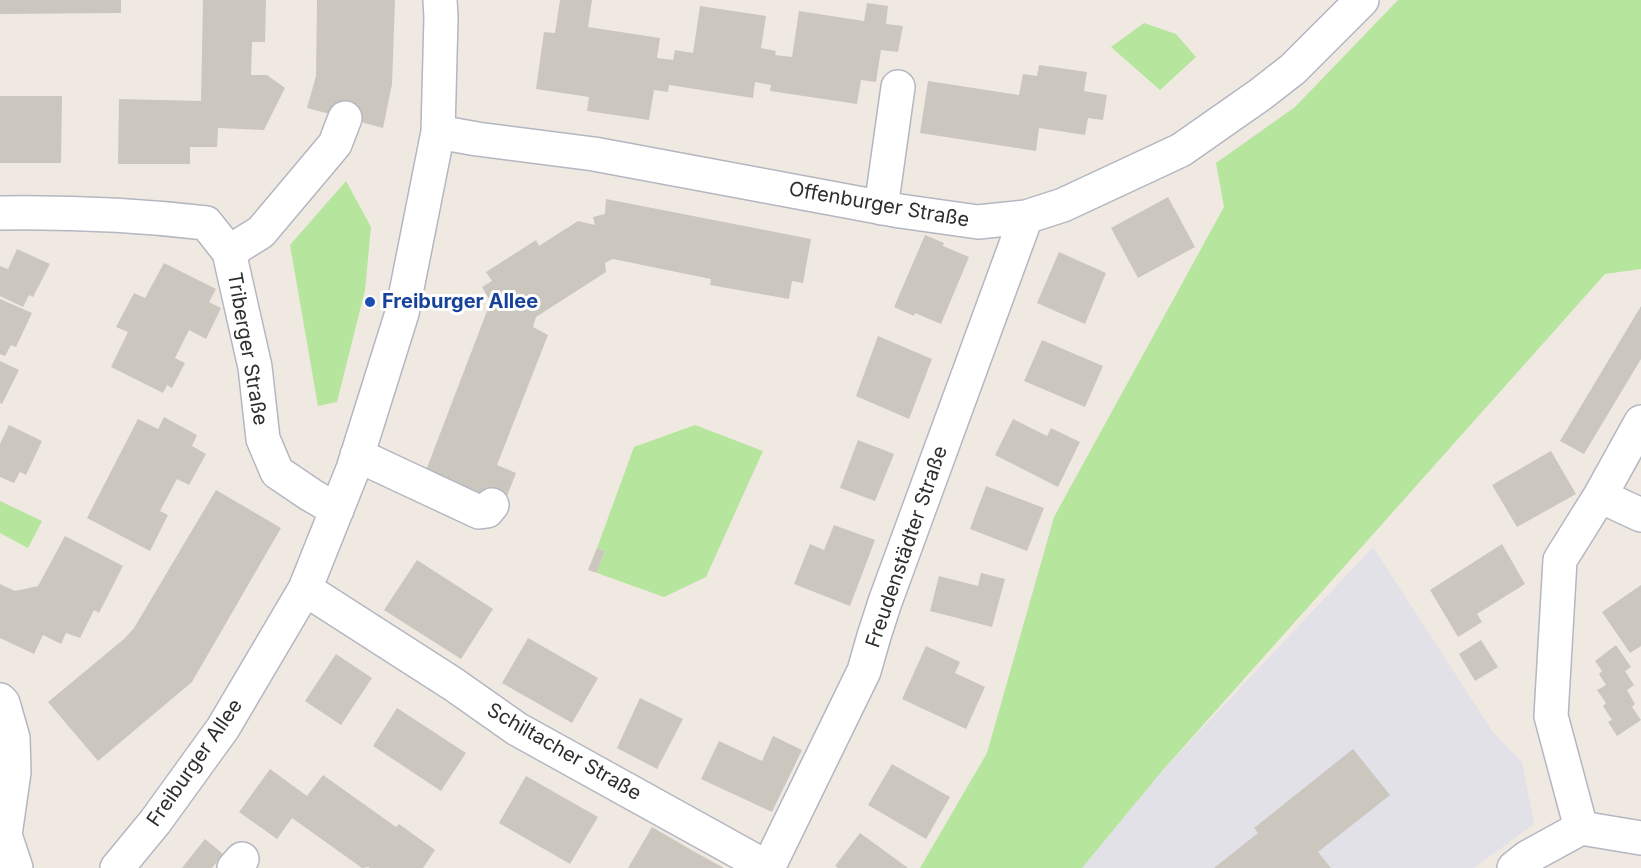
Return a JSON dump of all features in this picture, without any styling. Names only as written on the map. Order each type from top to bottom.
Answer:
[{"type":"street","name":"Freiburger Allee","points":[[117,868],[155,822],[223,728],[305,589],[353,469],[402,313],[438,132],[440,0]]},
{"type":"street","name":"Offenburger Straße","points":[[438,132],[594,154],[890,209],[978,222],[1026,217],[1064,205],[1181,150],[1293,69],[1362,0]]},
{"type":"street","points":[[890,209],[908,93]]},
{"type":"street","points":[[229,252],[261,232],[335,144],[345,118]]},
{"type":"street","name":"Triberger Straße","points":[[0,213],[104,213],[206,223],[229,252],[255,368],[263,439],[277,472],[337,510]]},
{"type":"street","name":"Freudenstädter Straße","points":[[768,868],[864,671],[885,602],[1026,217]]},
{"type":"street","points":[[1581,828],[1551,716],[1560,560],[1600,496],[1641,422]]},
{"type":"street","points":[[357,455],[479,512],[487,511],[492,505]]},
{"type":"street","points":[[1600,496],[1641,514]]},
{"type":"street","name":"Schiltacher Straße","points":[[305,589],[453,684],[517,729],[768,868]]},
{"type":"street","points":[[0,700],[3,703],[13,738],[14,772],[5,835],[16,868]]},
{"type":"street","points":[[1525,864],[1581,828],[1641,838]]},
{"type":"shaded area","points":[[1373,547],[1493,732],[1522,762],[1534,824],[1474,868],[1082,868],[1162,771]]},
{"type":"green space","points":[[1398,0],[1641,0],[1641,269],[1605,274],[1162,771],[1082,868],[920,868],[987,753],[1054,517],[1224,207],[1216,163],[1295,107]]},
{"type":"green space","points":[[1144,23],[1176,34],[1196,57],[1160,90],[1111,47]]},
{"type":"green space","points":[[346,181],[371,227],[365,290],[337,402],[318,406],[290,245]]},
{"type":"green space","points":[[695,425],[763,451],[706,577],[664,597],[597,573],[605,551],[597,548],[634,447]]},
{"type":"green space","points":[[0,501],[42,521],[28,548],[0,533]]},
{"type":"building","points":[[0,0],[121,0],[121,13],[0,14]]},
{"type":"building","points":[[203,0],[266,0],[265,42],[252,42],[251,75],[267,75],[285,88],[264,130],[218,128],[217,147],[190,147],[190,164],[118,164],[119,99],[201,101]]},
{"type":"building","points":[[317,0],[395,0],[392,84],[383,128],[307,108],[316,76]]},
{"type":"building","points":[[560,0],[592,0],[588,27],[660,38],[657,58],[673,60],[675,50],[693,53],[700,6],[766,16],[761,48],[776,51],[775,55],[792,57],[799,11],[864,21],[867,3],[888,6],[886,24],[903,26],[898,52],[881,50],[876,82],[861,80],[857,104],[770,91],[771,85],[755,82],[753,98],[669,85],[668,92],[654,90],[649,120],[587,111],[589,97],[536,89],[544,32],[555,33]]},
{"type":"building","points":[[1039,65],[1087,72],[1084,91],[1107,95],[1103,120],[1088,118],[1085,135],[1039,128],[1036,151],[920,133],[928,81],[1019,95],[1023,74],[1037,76]]},
{"type":"building","points":[[0,96],[62,96],[61,163],[0,163]]},
{"type":"building","points":[[1168,197],[1195,247],[1138,278],[1111,228]]},
{"type":"building","points":[[606,199],[811,239],[803,283],[792,281],[789,299],[710,285],[711,279],[613,259],[605,263],[606,272],[536,317],[533,327],[548,335],[497,465],[516,473],[502,509],[425,473],[487,311],[489,299],[482,287],[492,281],[486,272],[536,240],[539,246],[578,221],[595,225],[593,217],[605,214]]},
{"type":"building","points":[[925,235],[969,257],[941,324],[894,307]]},
{"type":"building","points":[[17,249],[50,264],[33,297],[29,295],[23,307],[0,296],[0,266],[8,269]]},
{"type":"building","points":[[1059,252],[1106,273],[1085,324],[1037,303]]},
{"type":"building","points":[[164,263],[216,289],[209,302],[221,308],[206,339],[189,330],[175,358],[185,363],[172,388],[167,385],[163,393],[111,367],[128,332],[116,327],[134,293],[145,298]]},
{"type":"building","points":[[0,299],[32,313],[16,347],[11,345],[5,356],[0,354]]},
{"type":"building","points":[[1641,306],[1641,359],[1584,454],[1560,441]]},
{"type":"building","points":[[878,336],[932,359],[909,419],[856,396]]},
{"type":"building","points":[[1042,340],[1103,366],[1085,407],[1024,381]]},
{"type":"building","points":[[0,361],[19,370],[2,404],[0,403]]},
{"type":"building","points":[[164,417],[197,435],[192,446],[206,454],[189,485],[177,479],[160,511],[168,515],[150,551],[87,518],[138,419],[158,429]]},
{"type":"building","points":[[1013,419],[1047,436],[1051,428],[1080,442],[1058,487],[995,455]]},
{"type":"building","points":[[9,425],[42,441],[26,475],[20,472],[14,483],[0,477],[0,444]]},
{"type":"building","points":[[858,440],[894,454],[875,501],[840,488]]},
{"type":"building","points":[[1551,451],[1576,494],[1517,527],[1492,485]]},
{"type":"building","points":[[986,486],[1044,508],[1027,551],[970,529]]},
{"type":"building","points":[[216,490],[281,528],[192,682],[98,761],[48,702],[124,639],[134,628]]},
{"type":"building","points":[[834,525],[875,540],[850,606],[794,584],[810,544],[824,550]]},
{"type":"building","points":[[65,536],[123,566],[99,613],[94,610],[80,638],[66,633],[61,644],[43,635],[34,654],[0,638],[0,584],[15,591],[38,586]]},
{"type":"building","points":[[1502,544],[1525,584],[1477,614],[1482,622],[1458,637],[1430,590]]},
{"type":"building","points":[[597,548],[605,551],[597,573],[588,570]]},
{"type":"building","points":[[417,560],[493,609],[461,659],[384,610]]},
{"type":"building","points":[[981,573],[1005,579],[992,627],[930,611],[939,576],[978,586]]},
{"type":"building","points":[[1641,585],[1641,646],[1630,653],[1602,612]]},
{"type":"building","points":[[528,638],[598,678],[572,723],[502,683]]},
{"type":"building","points":[[1481,640],[1498,667],[1475,681],[1459,654]]},
{"type":"building","points":[[1616,645],[1631,667],[1625,671],[1634,685],[1627,690],[1635,704],[1632,707],[1641,720],[1617,736],[1608,722],[1612,720],[1603,706],[1606,703],[1597,690],[1606,685],[1599,674],[1602,671],[1595,661]]},
{"type":"building","points":[[926,646],[960,662],[955,673],[985,687],[966,729],[902,699]]},
{"type":"building","points":[[336,654],[372,678],[341,725],[305,701]]},
{"type":"building","points":[[640,698],[683,719],[657,769],[617,748]]},
{"type":"building","points":[[397,708],[466,753],[441,791],[373,746]]},
{"type":"building","points":[[773,736],[802,750],[772,812],[701,779],[719,741],[762,761]]},
{"type":"building","points":[[1353,749],[1390,795],[1318,852],[1331,868],[1214,868],[1258,833],[1254,828]]},
{"type":"building","points":[[892,764],[950,797],[926,839],[868,805]]},
{"type":"building","points":[[270,769],[307,796],[323,775],[396,827],[399,824],[435,850],[423,868],[362,868],[292,818],[277,839],[239,812]]},
{"type":"building","points":[[526,776],[598,817],[570,864],[499,823]]},
{"type":"building","points":[[652,827],[695,852],[724,868],[628,868]]},
{"type":"building","points":[[860,833],[908,868],[838,868],[835,866]]},
{"type":"building","points":[[205,839],[223,854],[212,868],[182,868]]},
{"type":"place","name":"Freiburger Allee","points":[[370,302]]}]
